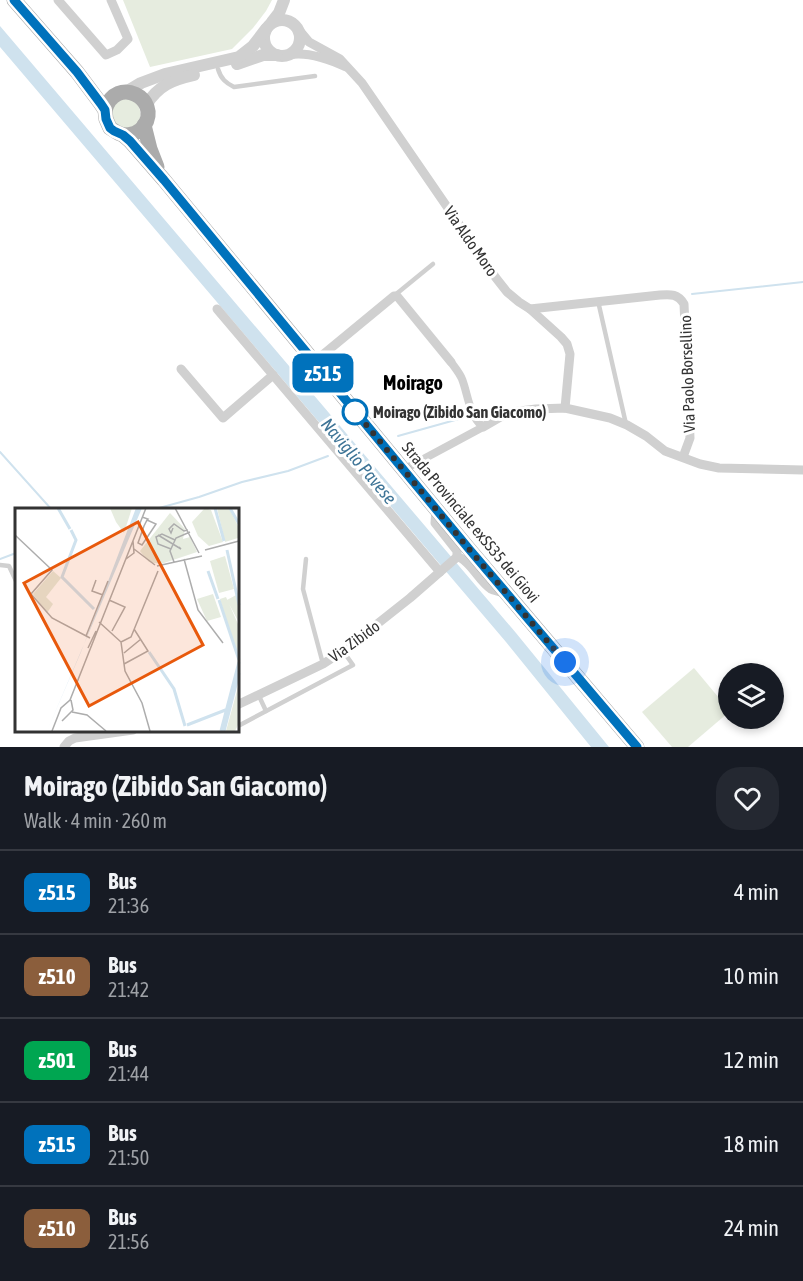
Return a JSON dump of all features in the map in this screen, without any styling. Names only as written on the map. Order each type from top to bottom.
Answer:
[{"type":"main road","points":[[14,0],[77,72],[105,110]]},
{"type":"main road","points":[[77,72],[103,89],[136,94],[146,105],[147,117],[144,125],[134,133],[123,135]]},
{"type":"main road","points":[[122,92],[110,100],[105,110],[107,124],[114,131],[123,135],[164,180]]},
{"type":"main road","points":[[144,125],[150,149],[164,180]]},
{"type":"main road","name":"Strada Provinciale exSS35 dei Giovi","points":[[164,180],[403,470],[637,747]]},
{"type":"street","points":[[58,0],[106,55],[117,50],[128,39],[111,0]]},
{"type":"street","points":[[122,92],[165,74],[239,57],[253,46],[279,13],[285,0]]},
{"type":"street","points":[[285,0],[290,16],[297,27],[299,45],[294,51],[283,55],[269,51],[264,44],[268,26],[283,19],[297,27]]},
{"type":"street","name":"Via Aldo Moro","points":[[297,27],[309,42],[337,56],[353,72],[507,292],[530,309],[567,344],[570,354],[565,408]]},
{"type":"street","name":"Via Aldo Moro","points":[[146,105],[159,89],[168,83],[263,55],[300,54],[324,58],[353,72]]},
{"type":"street","name":"Via Paolo Borsellino","points":[[530,309],[673,294],[681,299],[684,304],[690,440],[683,457]]},
{"type":"street","points":[[314,362],[394,296],[399,298],[460,375],[471,409],[483,427]]},
{"type":"street","points":[[217,309],[440,572]]},
{"type":"street","points":[[181,369],[223,418],[273,375]]},
{"type":"street","points":[[403,470],[512,412],[565,408],[610,418],[627,425],[665,451],[700,464],[719,468],[803,470]]},
{"type":"street","points":[[436,508],[435,523],[457,551],[457,556],[462,558],[492,590],[507,594]]},
{"type":"street","name":"Via Zibido","points":[[238,705],[323,664],[343,651],[410,598],[457,556]]},
{"type":"street","points":[[64,747],[74,734],[104,732]]},
{"type":"lane","points":[[218,69],[225,83],[234,87],[315,76]]},
{"type":"lane","points":[[394,296],[433,264]]},
{"type":"lane","points":[[598,301],[627,425]]},
{"type":"lane","points":[[306,559],[303,589],[323,664]]},
{"type":"lane","points":[[0,565],[9,566],[15,579]]},
{"type":"lane","points":[[240,725],[353,665],[343,651]]},
{"type":"lane","points":[[259,696],[266,711]]},
{"type":"shaded area","points":[[123,0],[272,0],[253,28],[232,49],[150,67]]},
{"type":"shaded area","points":[[122,99],[135,102],[140,112],[138,122],[126,129],[112,123],[111,108]]},
{"type":"shaded area","points":[[694,668],[718,697],[718,721],[688,747],[672,747],[642,712]]},
{"type":"water","name":"Naviglio Pavese","points":[[0,26],[516,633],[609,747],[591,747],[506,642],[0,47]]},
{"type":"waterway","points":[[692,294],[803,282]]},
{"type":"waterway","points":[[398,436],[466,417]]},
{"type":"waterway","points":[[0,452],[50,508]]},
{"type":"waterway","points":[[159,508],[242,482],[288,471],[328,456]]},
{"type":"waterway","points":[[0,559],[15,553]]},
{"type":"bus line","name":"z515","points":[[14,0],[77,72],[105,110],[107,124],[110,128],[130,141],[164,180],[469,549],[637,747]]},
{"type":"place","name":"Moirago (Zibido San Giacomo)","points":[[355,412]]},
{"type":"district","name":"Moirago","points":[[413,382]]},
{"type":"route","points":[[355,412],[354,410],[565,662]]}]
